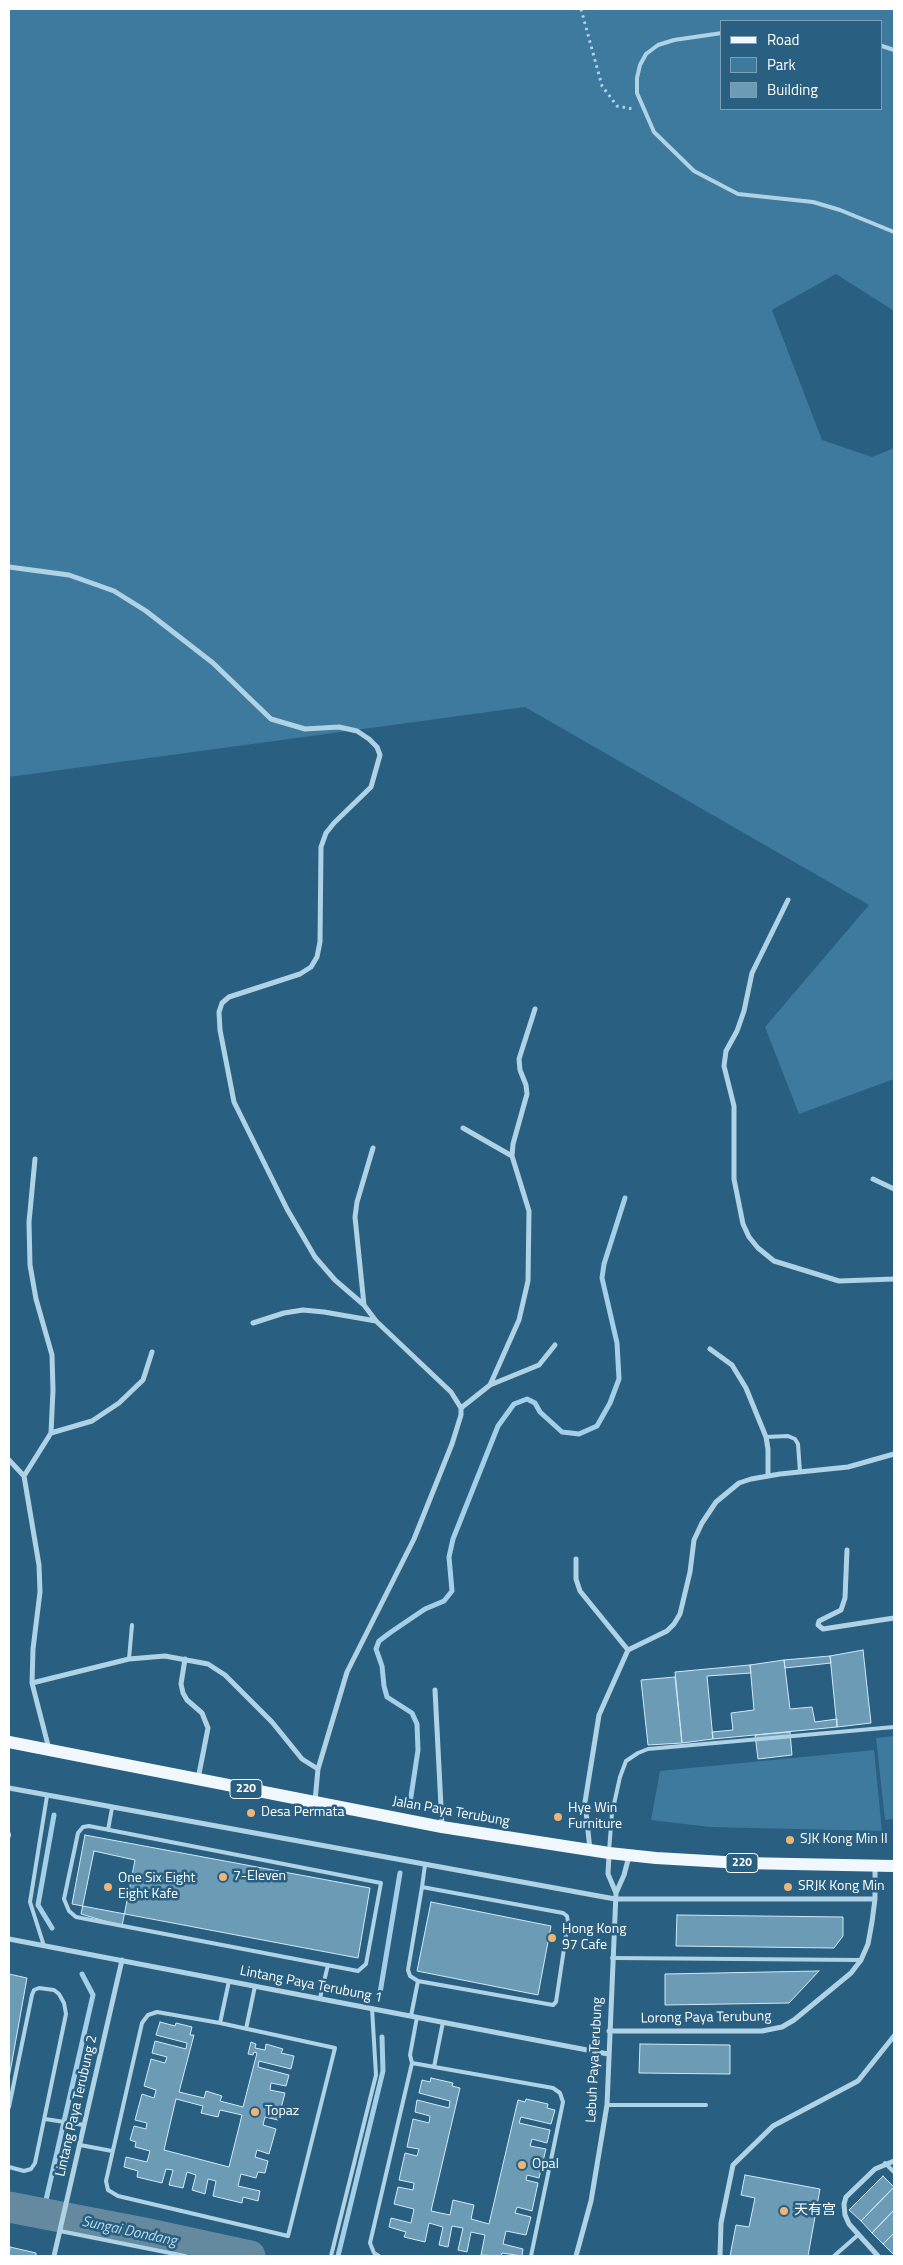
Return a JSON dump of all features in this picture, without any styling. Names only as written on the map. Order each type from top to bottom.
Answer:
[{"type":"main road","name":"Jalan Paya Terubung","points":[[9,1742],[50,1752],[442,1827],[629,1856],[742,1863],[894,1866]]},
{"type":"street","points":[[9,567],[69,575],[114,591],[146,611],[213,663],[271,719],[305,729],[339,727],[357,731],[377,747],[380,755],[371,787],[334,823],[326,833],[321,847],[320,942],[317,957],[311,967],[300,974],[230,997],[222,1003],[220,1012],[220,1030],[234,1102],[287,1209],[315,1257],[335,1280],[364,1305],[376,1321],[451,1392],[461,1408],[461,1415],[452,1444],[414,1539],[347,1672],[318,1768],[315,1802]]},
{"type":"street","points":[[788,900],[752,973],[744,1011],[737,1031],[726,1051],[724,1066],[734,1106],[734,1179],[741,1216],[749,1237],[758,1248],[774,1261],[839,1281],[894,1279]]},
{"type":"street","points":[[490,1385],[519,1320],[528,1281],[528,1211],[512,1156],[513,1144],[526,1094],[526,1085],[520,1070],[519,1059],[535,1008]]},
{"type":"street","points":[[464,1128],[512,1156]]},
{"type":"street","points":[[364,1305],[355,1217],[357,1202],[373,1148]]},
{"type":"street","points":[[24,1476],[51,1433],[53,1390],[52,1355],[36,1299],[30,1265],[29,1222],[35,1159]]},
{"type":"street","points":[[873,1179],[894,1188]]},
{"type":"street","points":[[253,1324],[284,1313],[303,1310],[376,1321]]},
{"type":"street","points":[[461,1408],[490,1385],[533,1369],[555,1346]]},
{"type":"street","points":[[710,1349],[732,1365],[739,1374],[766,1437],[768,1475]]},
{"type":"street","points":[[51,1433],[92,1421],[119,1403],[143,1380],[152,1352]]},
{"type":"street","points":[[590,1850],[586,1802],[599,1715],[628,1650],[667,1631],[680,1614],[690,1572],[694,1540],[702,1523],[716,1502],[739,1483],[768,1475],[848,1467],[894,1454]]},
{"type":"street","points":[[9,1460],[24,1476],[39,1566],[40,1592],[33,1649],[32,1683],[50,1752]]},
{"type":"street","points":[[847,1550],[845,1598],[841,1610],[819,1621],[818,1625],[823,1629],[894,1618]]},
{"type":"street","points":[[576,1559],[576,1579],[580,1591],[628,1650]]},
{"type":"street","points":[[32,1683],[129,1658],[165,1656],[208,1664],[225,1675],[272,1722],[302,1759],[318,1768]]},
{"type":"street","points":[[185,1659],[181,1684],[183,1692],[187,1700],[202,1713],[208,1728],[198,1780]]},
{"type":"street","points":[[435,1690],[442,1827]]},
{"type":"street","points":[[9,1788],[615,1899],[875,1899]]},
{"type":"street","name":"Lebuh Paya Terubung","points":[[609,1853],[608,1874],[616,1893]]},
{"type":"street","name":"Lebuh Paya Terubung","points":[[576,2256],[591,2201],[607,2105],[615,1899],[629,1856]]},
{"type":"street","name":"Lorong Paya Terubung","points":[[609,2031],[773,2030],[794,2020],[851,1973],[861,1960],[868,1944],[875,1899],[876,1866]]},
{"type":"street","name":"Lintang Paya Terubung 1","points":[[9,1939],[608,2054]]},
{"type":"street","name":"Lintang Paya Terubung 2","points":[[54,2256],[122,1960]]},
{"type":"street","points":[[720,2256],[721,2223],[733,2165],[773,2126],[858,2081],[894,2036]]},
{"type":"street","points":[[878,2256],[858,2235],[845,2215],[846,2197],[875,2169],[894,2161]]},
{"type":"lane","points":[[720,33],[674,40],[658,46],[646,54],[640,65],[637,78],[637,93],[654,132],[694,171],[738,194],[813,202],[840,210],[894,232]]},
{"type":"lane","points":[[766,1437],[788,1436],[795,1439],[798,1444],[800,1472]]},
{"type":"lane","points":[[129,1658],[132,1625]]},
{"type":"lane","points":[[609,1853],[612,1813],[620,1777],[626,1761],[638,1753],[648,1749],[894,1727]]},
{"type":"lane","points":[[44,1946],[30,1902],[48,1796]]},
{"type":"lane","points":[[108,1830],[112,1808]]},
{"type":"lane","points":[[89,1826],[381,1883],[366,1964],[358,1971],[328,1965],[76,1917],[69,1911],[64,1899],[78,1833],[83,1827],[89,1826]]},
{"type":"lane","points":[[422,1887],[563,1913],[567,1916],[568,1922],[556,2002],[553,2005],[418,1980],[410,1976],[408,1970],[425,1865]]},
{"type":"lane","points":[[612,1958],[861,1960]]},
{"type":"lane","points":[[320,1998],[328,1965]]},
{"type":"lane","points":[[380,2256],[374,2253],[370,2243],[412,2063],[410,2055],[418,1980]]},
{"type":"lane","points":[[220,2023],[229,1981]]},
{"type":"lane","points":[[246,2029],[255,1986]]},
{"type":"lane","points":[[9,2107],[32,1994],[38,1988],[54,1990],[59,1994],[64,2003],[66,2014],[35,2163],[31,2168],[24,2171],[9,2167]]},
{"type":"lane","points":[[331,2256],[376,2075],[372,2008]]},
{"type":"lane","points":[[157,2012],[220,2023],[335,2048],[288,2236],[118,2196],[108,2190],[106,2181],[112,2151],[142,2023],[148,2015],[157,2012]]},
{"type":"lane","points":[[434,2067],[443,2022]]},
{"type":"lane","points":[[412,2063],[553,2088],[560,2093],[563,2102],[531,2256]]},
{"type":"lane","points":[[607,2105],[706,2105]]},
{"type":"lane","points":[[45,2119],[84,2125]]},
{"type":"lane","points":[[80,2145],[112,2151]]},
{"type":"lane","points":[[885,2164],[894,2172]]},
{"type":"lane","points":[[60,2231],[186,2256]]},
{"type":"lane","points":[[834,2256],[858,2235]]},
{"type":"path","points":[[581,9],[602,86],[617,106],[643,110]]},
{"type":"green space","points":[[9,9],[894,9],[894,311],[836,274],[772,310],[822,440],[872,457],[894,448],[894,1079],[799,1114],[765,1027],[869,905],[525,707],[9,777]]},
{"type":"green space","points":[[894,1736],[894,1819],[885,1820],[876,1738]]},
{"type":"green space","points":[[874,1750],[882,1831],[710,1827],[651,1820],[660,1771]]},
{"type":"building","points":[[863,1650],[871,1723],[837,1727],[830,1656]]},
{"type":"building","points":[[830,1656],[831,1663],[785,1668],[784,1660]]},
{"type":"building","points":[[784,1660],[790,1709],[812,1707],[815,1722],[837,1719],[837,1727],[713,1739],[712,1732],[733,1730],[731,1713],[754,1710],[750,1665]]},
{"type":"building","points":[[750,1665],[751,1673],[707,1676],[713,1739],[682,1743],[675,1672]]},
{"type":"building","points":[[675,1677],[682,1743],[648,1745],[641,1680]]},
{"type":"building","points":[[790,1732],[792,1755],[758,1759],[755,1735]]},
{"type":"building","points":[[85,1835],[370,1888],[358,1958],[72,1904]]},
{"type":"building","name":"One Six Eight Eight Kafe","points":[[94,1851],[135,1860],[122,1926],[81,1914]]},
{"type":"building","points":[[431,1902],[551,1926],[538,1995],[417,1971]]},
{"type":"building","points":[[677,1915],[843,1917],[843,1936],[834,1948],[676,1946]]},
{"type":"building","points":[[819,1971],[789,2003],[665,2005],[665,1974]]},
{"type":"building","points":[[9,1974],[27,1978],[9,2078]]},
{"type":"building","name":"Topaz","points":[[160,2022],[175,2026],[176,2023],[192,2027],[190,2035],[194,2035],[179,2092],[204,2098],[206,2091],[222,2096],[220,2101],[243,2107],[257,2053],[254,2052],[253,2055],[248,2054],[251,2042],[256,2044],[255,2048],[265,2050],[266,2044],[283,2049],[281,2053],[294,2056],[291,2069],[259,2061],[258,2067],[289,2075],[286,2086],[271,2083],[270,2090],[285,2093],[278,2120],[265,2117],[263,2125],[276,2129],[269,2154],[257,2150],[255,2157],[268,2161],[265,2173],[258,2172],[256,2178],[241,2174],[238,2186],[260,2191],[258,2201],[243,2197],[242,2203],[213,2196],[216,2181],[208,2179],[205,2194],[192,2190],[196,2175],[187,2172],[183,2188],[169,2185],[173,2170],[166,2169],[162,2183],[137,2177],[138,2171],[124,2167],[126,2157],[147,2162],[150,2151],[135,2147],[136,2142],[130,2140],[134,2126],[146,2129],[147,2123],[135,2120],[142,2094],[154,2098],[156,2090],[144,2086],[151,2059],[165,2063],[167,2057],[152,2053],[155,2041],[186,2049],[187,2043],[156,2035]],"holes":[[[176,2099],[203,2106],[201,2113],[218,2117],[220,2110],[242,2115],[229,2167],[164,2150]]]},
{"type":"building","points":[[640,2044],[730,2045],[730,2074],[639,2073]]},
{"type":"building","name":"Opal","points":[[431,2078],[453,2083],[452,2086],[460,2088],[431,2211],[450,2215],[453,2200],[474,2205],[471,2219],[489,2224],[518,2100],[525,2102],[526,2099],[548,2104],[547,2108],[555,2110],[551,2124],[521,2117],[519,2123],[550,2130],[547,2143],[532,2139],[530,2146],[546,2149],[539,2178],[527,2175],[526,2180],[538,2183],[532,2211],[517,2207],[515,2213],[531,2217],[526,2235],[506,2231],[503,2244],[523,2249],[522,2256],[502,2253],[501,2256],[481,2255],[485,2235],[471,2232],[467,2252],[458,2250],[463,2228],[452,2226],[448,2247],[439,2245],[443,2227],[429,2223],[425,2242],[404,2237],[406,2232],[389,2227],[391,2218],[411,2223],[414,2209],[394,2204],[398,2187],[413,2190],[414,2183],[399,2180],[405,2153],[417,2156],[419,2149],[407,2147],[413,2119],[429,2123],[430,2116],[415,2112],[417,2100],[449,2108],[450,2101],[419,2093],[422,2080],[430,2082]]},
{"type":"building","name":"天有宫","points":[[745,2175],[820,2189],[808,2256],[730,2256],[736,2225],[749,2227],[755,2198],[741,2195]]},
{"type":"building","points":[[883,2176],[894,2187],[861,2221],[849,2210]]},
{"type":"building","points":[[894,2187],[894,2210],[872,2233],[861,2221]]},
{"type":"building","points":[[894,2210],[894,2233],[883,2244],[872,2233]]},
{"type":"building","points":[[894,2233],[894,2255],[883,2244]]},
{"type":"building","points":[[10,2247],[36,2253],[36,2256],[9,2256]]},
{"type":"waterway","points":[[410,1803],[418,1750],[417,1724],[412,1713],[387,1697],[382,1666],[376,1649],[379,1641],[425,1609],[444,1601],[452,1591],[449,1557],[453,1539],[498,1426],[514,1404],[527,1399],[535,1403],[540,1412],[562,1432],[579,1434],[597,1426],[610,1403],[619,1379],[617,1343],[602,1278],[604,1264],[625,1198]]},
{"type":"waterway","points":[[52,1928],[38,1905],[54,1815]]},
{"type":"waterway","points":[[380,1993],[400,1873]]},
{"type":"waterway","points":[[43,2213],[93,1995],[82,1974]]},
{"type":"waterway","points":[[338,2256],[383,2071],[382,2037]]},
{"type":"waterway","name":"Sungai Dondang","points":[[9,2207],[250,2256]]},
{"type":"place","name":"Desa Permata","points":[[251,1813]]},
{"type":"place","name":"Hye Win Furniture","points":[[558,1817]]},
{"type":"place","name":"SJK Kong Min II","points":[[790,1840]]},
{"type":"place","name":"7-Eleven","points":[[223,1877]]},
{"type":"place","name":"One Six Eight Eight Kafe","points":[[108,1887]]},
{"type":"place","name":"SRJK Kong Min","points":[[788,1887]]},
{"type":"place","name":"Hong Kong 97 Cafe","points":[[552,1938]]},
{"type":"place","name":"Topaz","points":[[255,2112]]},
{"type":"place","name":"Opal","points":[[522,2165]]},
{"type":"place","name":"天有宫","points":[[784,2211]]}]
